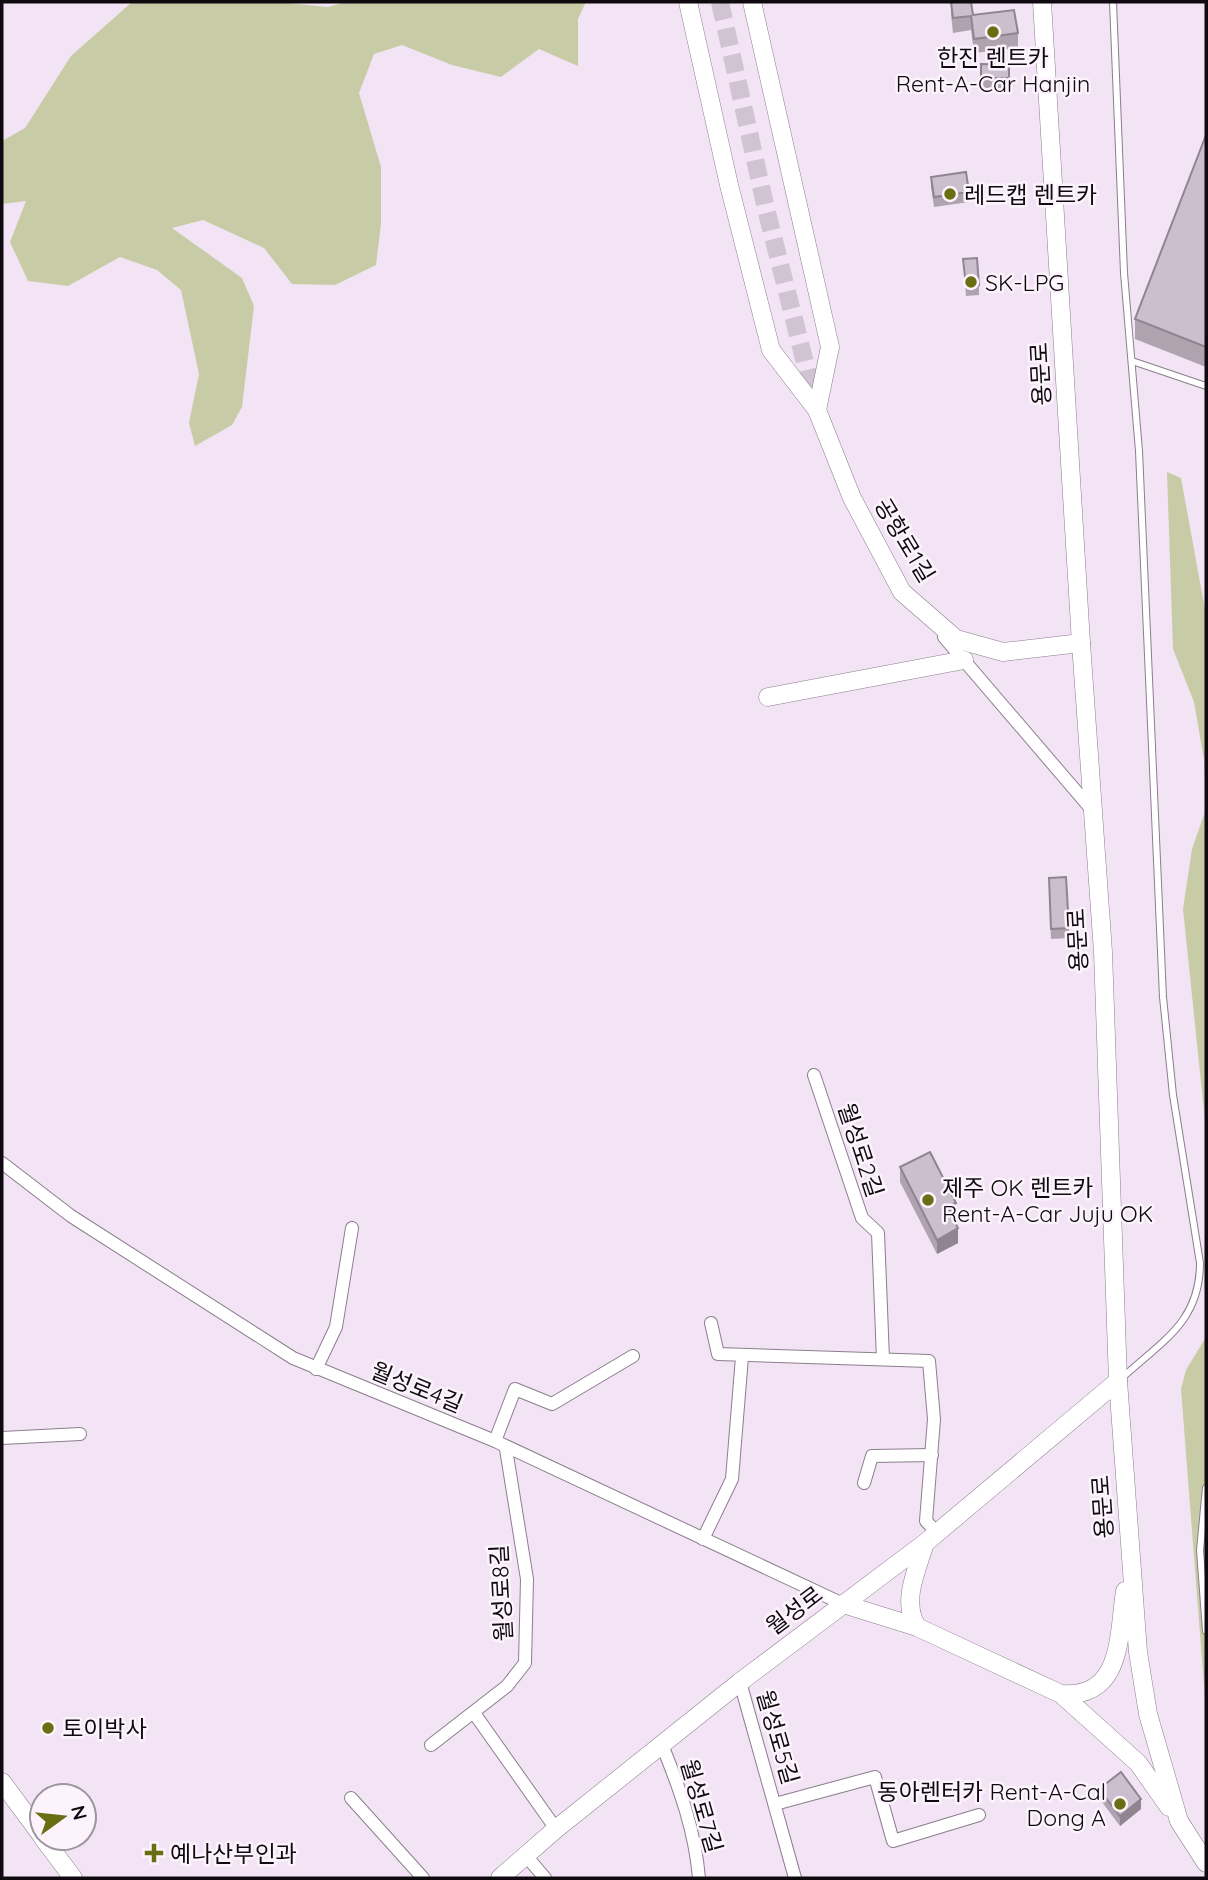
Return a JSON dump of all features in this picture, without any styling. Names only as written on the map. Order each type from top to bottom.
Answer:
[{"type":"street","name":"공항로1길","points":[[688,2],[729,185],[771,350],[817,411],[852,498],[902,592],[956,639],[1003,652],[1081,643]]},
{"type":"street","points":[[752,2],[830,347],[817,411]]},
{"type":"street","name":"용문로","points":[[1042,2],[1081,643],[1104,952],[1118,1381],[1138,1652],[1148,1714],[1179,1821],[1206,1863]]},
{"type":"street","points":[[916,604],[1093,811]]},
{"type":"street","points":[[768,697],[964,660]]},
{"type":"street","name":"월성로2길","points":[[814,1075],[862,1218],[878,1233],[883,1359]]},
{"type":"street","name":"월성로4길","points":[[2,1163],[71,1216],[249,1332],[316,1369],[500,1445],[843,1604]]},
{"type":"street","points":[[316,1369],[336,1327],[352,1228]]},
{"type":"street","points":[[711,1323],[718,1354],[742,1357],[929,1361],[934,1396],[926,1521],[931,1538],[910,1595],[909,1615],[917,1627]]},
{"type":"street","points":[[500,1445],[515,1389],[552,1404],[633,1356]]},
{"type":"street","points":[[703,1539],[732,1479],[742,1357]]},
{"type":"street","name":"월성로","points":[[500,1878],[556,1829],[740,1682],[931,1538],[1118,1381]]},
{"type":"street","points":[[2,1438],[80,1434]]},
{"type":"street","name":"월성로8길","points":[[431,1745],[507,1686],[525,1663],[527,1579],[500,1445]]},
{"type":"street","points":[[864,1483],[872,1456],[932,1455]]},
{"type":"street","points":[[1061,1694],[1078,1695],[1094,1689],[1114,1667],[1130,1560]]},
{"type":"street","points":[[843,1604],[917,1627],[1061,1694],[1138,1763],[1179,1821]]},
{"type":"street","name":"월성로5길","points":[[740,1682],[795,1878]]},
{"type":"street","points":[[474,1713],[556,1829]]},
{"type":"street","name":"월성로7길","points":[[662,1745],[681,1791],[696,1845],[699,1878]]},
{"type":"street","name":"월성로5길","points":[[775,1804],[875,1777],[893,1841],[979,1815]]},
{"type":"street","points":[[2,1782],[28,1817]]},
{"type":"street","points":[[351,1798],[423,1878]]},
{"type":"street","points":[[54,1852],[73,1878]]},
{"type":"street","points":[[527,1857],[545,1878]]},
{"type":"lane","points":[[1113,2],[1124,273],[1140,465],[1163,997],[1173,1096],[1197,1238],[1200,1283],[1190,1313],[1118,1381]]},
{"type":"lane","points":[[1132,361],[1206,386]]},
{"type":"lane","points":[[1206,1488],[1200,1550],[1206,1631]]},
{"type":"green space","points":[[132,2],[277,2],[328,7],[346,2],[586,2],[578,19],[578,66],[539,49],[501,77],[452,65],[402,45],[374,54],[359,93],[381,167],[381,224],[376,265],[335,285],[292,284],[264,248],[203,220],[172,228],[242,278],[254,306],[242,407],[232,425],[195,446],[189,423],[199,374],[181,290],[157,270],[120,257],[68,286],[28,281],[10,242],[26,201],[2,204],[2,141],[25,128],[71,56]]},
{"type":"green space","points":[[1167,472],[1181,478],[1206,615],[1206,800],[1204,760],[1194,702],[1173,649]]},
{"type":"green space","points":[[1206,809],[1206,1130],[1183,909],[1192,849]]},
{"type":"green space","points":[[1206,1337],[1206,1711],[1181,1389],[1186,1370]]},
{"type":"building","points":[[951,2],[971,2],[973,15],[1014,10],[1018,33],[974,39],[971,16],[953,18]]},
{"type":"building","points":[[981,64],[1009,65],[1009,78],[981,78]]},
{"type":"building","points":[[1206,135],[1206,347],[1135,319]]},
{"type":"building","points":[[966,172],[969,192],[934,197],[931,177]]},
{"type":"building","points":[[977,258],[979,285],[966,286],[963,259]]},
{"type":"building","points":[[1066,877],[1069,928],[1051,929],[1049,878]]},
{"type":"building","name":"제주 OK 렌트카 Rent-A-Car Juju OK","points":[[930,1152],[956,1203],[947,1207],[958,1228],[937,1240],[900,1167]]},
{"type":"building","name":"동아렌터카 Rent-A-Cal Dong A","points":[[1121,1772],[1141,1799],[1120,1816],[1099,1789]]},
{"type":"tunnel","points":[[720,2],[766,209],[817,410]]},
{"type":"place","name":"한진 렌트카 Rent-A-Car Hanjin","points":[[993,32]]},
{"type":"place","name":"레드캡 렌트카","points":[[950,194]]},
{"type":"place","name":"SK-LPG","points":[[971,282]]},
{"type":"place","name":"제주 OK 렌트카 Rent-A-Car Juju OK","points":[[928,1200]]},
{"type":"place","name":"토이박사","points":[[48,1728]]},
{"type":"place","name":"동아렌터카 Rent-A-Cal Dong A","points":[[1120,1804]]},
{"type":"place","name":"예나산부인과","points":[[154,1853]]}]
